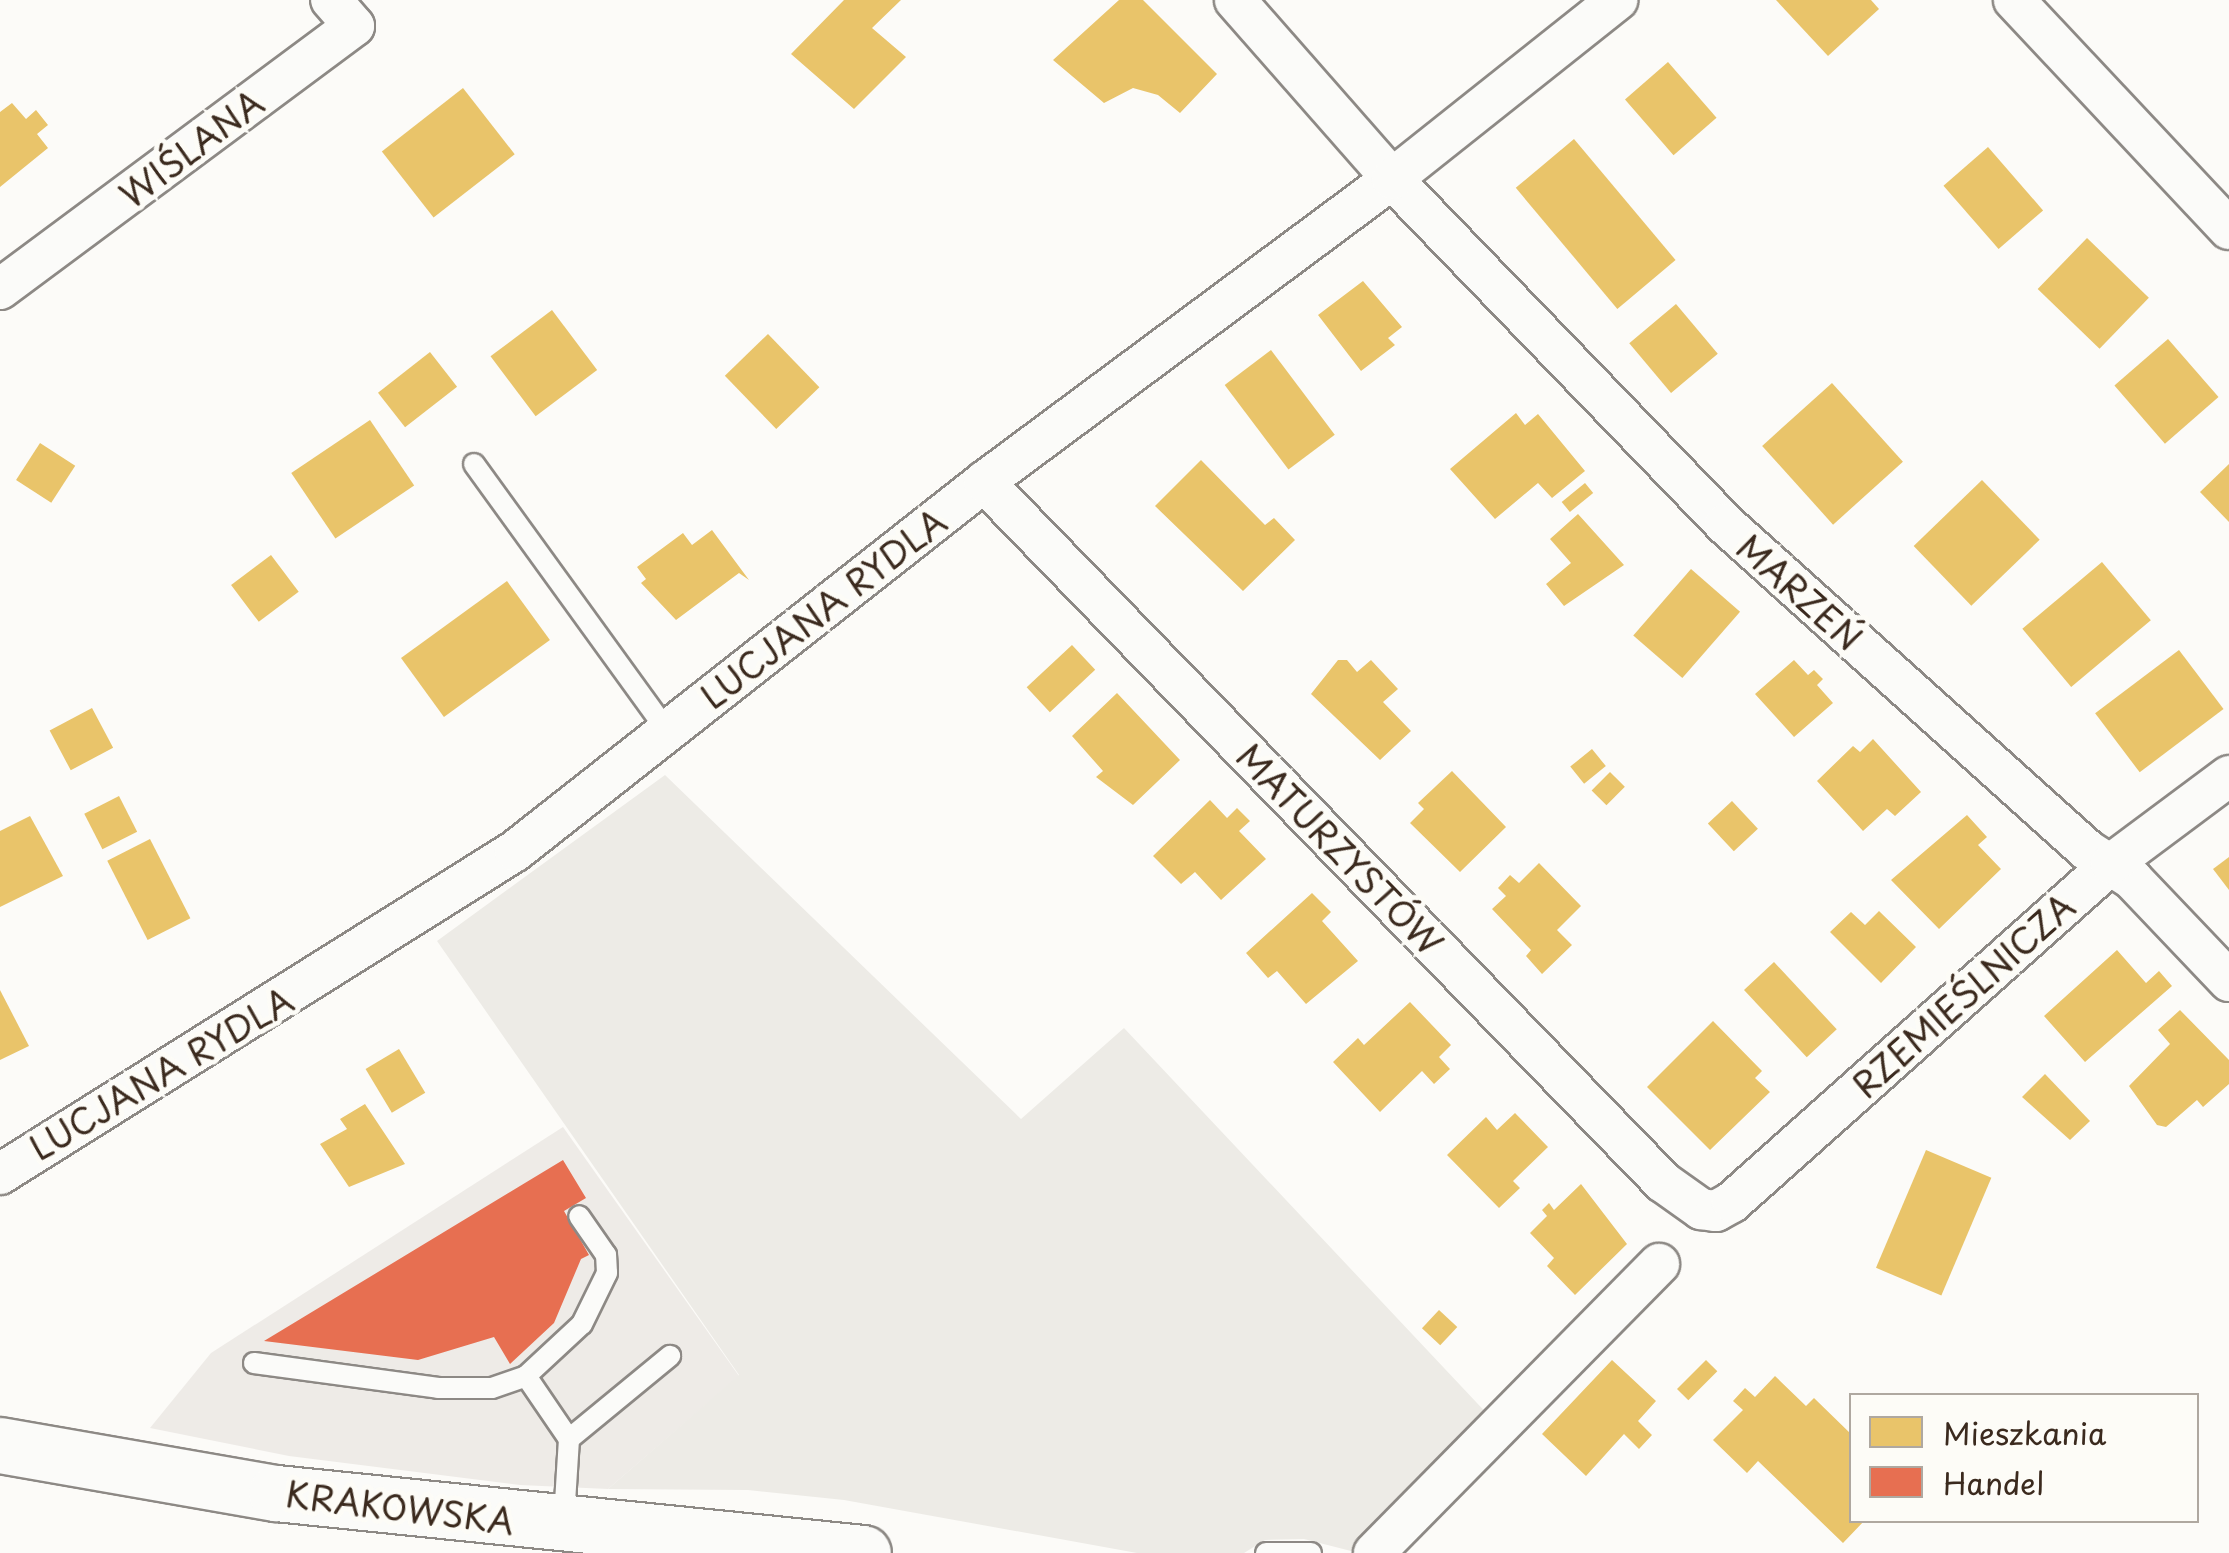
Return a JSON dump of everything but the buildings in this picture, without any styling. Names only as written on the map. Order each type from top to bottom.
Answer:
[{"type":"main road","name":"KRAKOWSKA","points":[[0,1445],[276,1493],[564,1526],[847,1552]]},
{"type":"street","name":"WIŚLANA","points":[[0,290],[354,26],[331,0]]},
{"type":"street","name":"MARZEŃ","points":[[1235,0],[1392,180],[1737,535],[2111,864],[2229,981]]},
{"type":"street","name":"LUCJANA RYDLA","points":[[0,1174],[515,851],[984,482],[1392,180],[1617,0]]},
{"type":"street","points":[[2014,0],[2229,229]]},
{"type":"street","name":"MATURZYSTÓW","points":[[984,482],[1662,1182],[1701,1209]]},
{"type":"street","name":"RZEMIEŚLNICZA","points":[[1701,1209],[1716,1211],[1732,1202],[2111,864],[2229,776]]},
{"type":"street","points":[[1374,1553],[1659,1264]]},
{"type":"lane","points":[[474,464],[667,731]]},
{"type":"lane","points":[[254,1363],[438,1388],[492,1388],[526,1376],[582,1324],[607,1273],[606,1255],[579,1216]]},
{"type":"lane","points":[[569,1439],[670,1356]]},
{"type":"lane","points":[[526,1376],[569,1439],[564,1526]]},
{"type":"lane","points":[[1266,1553],[1311,1553]]},
{"type":"shaded area","points":[[665,775],[1021,1119],[1124,1028],[1493,1420],[1369,1544],[1351,1551],[1304,1539],[1265,1540],[1244,1553],[1137,1553],[844,1500],[748,1490],[608,1489],[739,1375],[437,941]]},
{"type":"shaded area","points":[[563,1127],[739,1376],[608,1489],[520,1485],[289,1456],[150,1428],[211,1353]]}]
